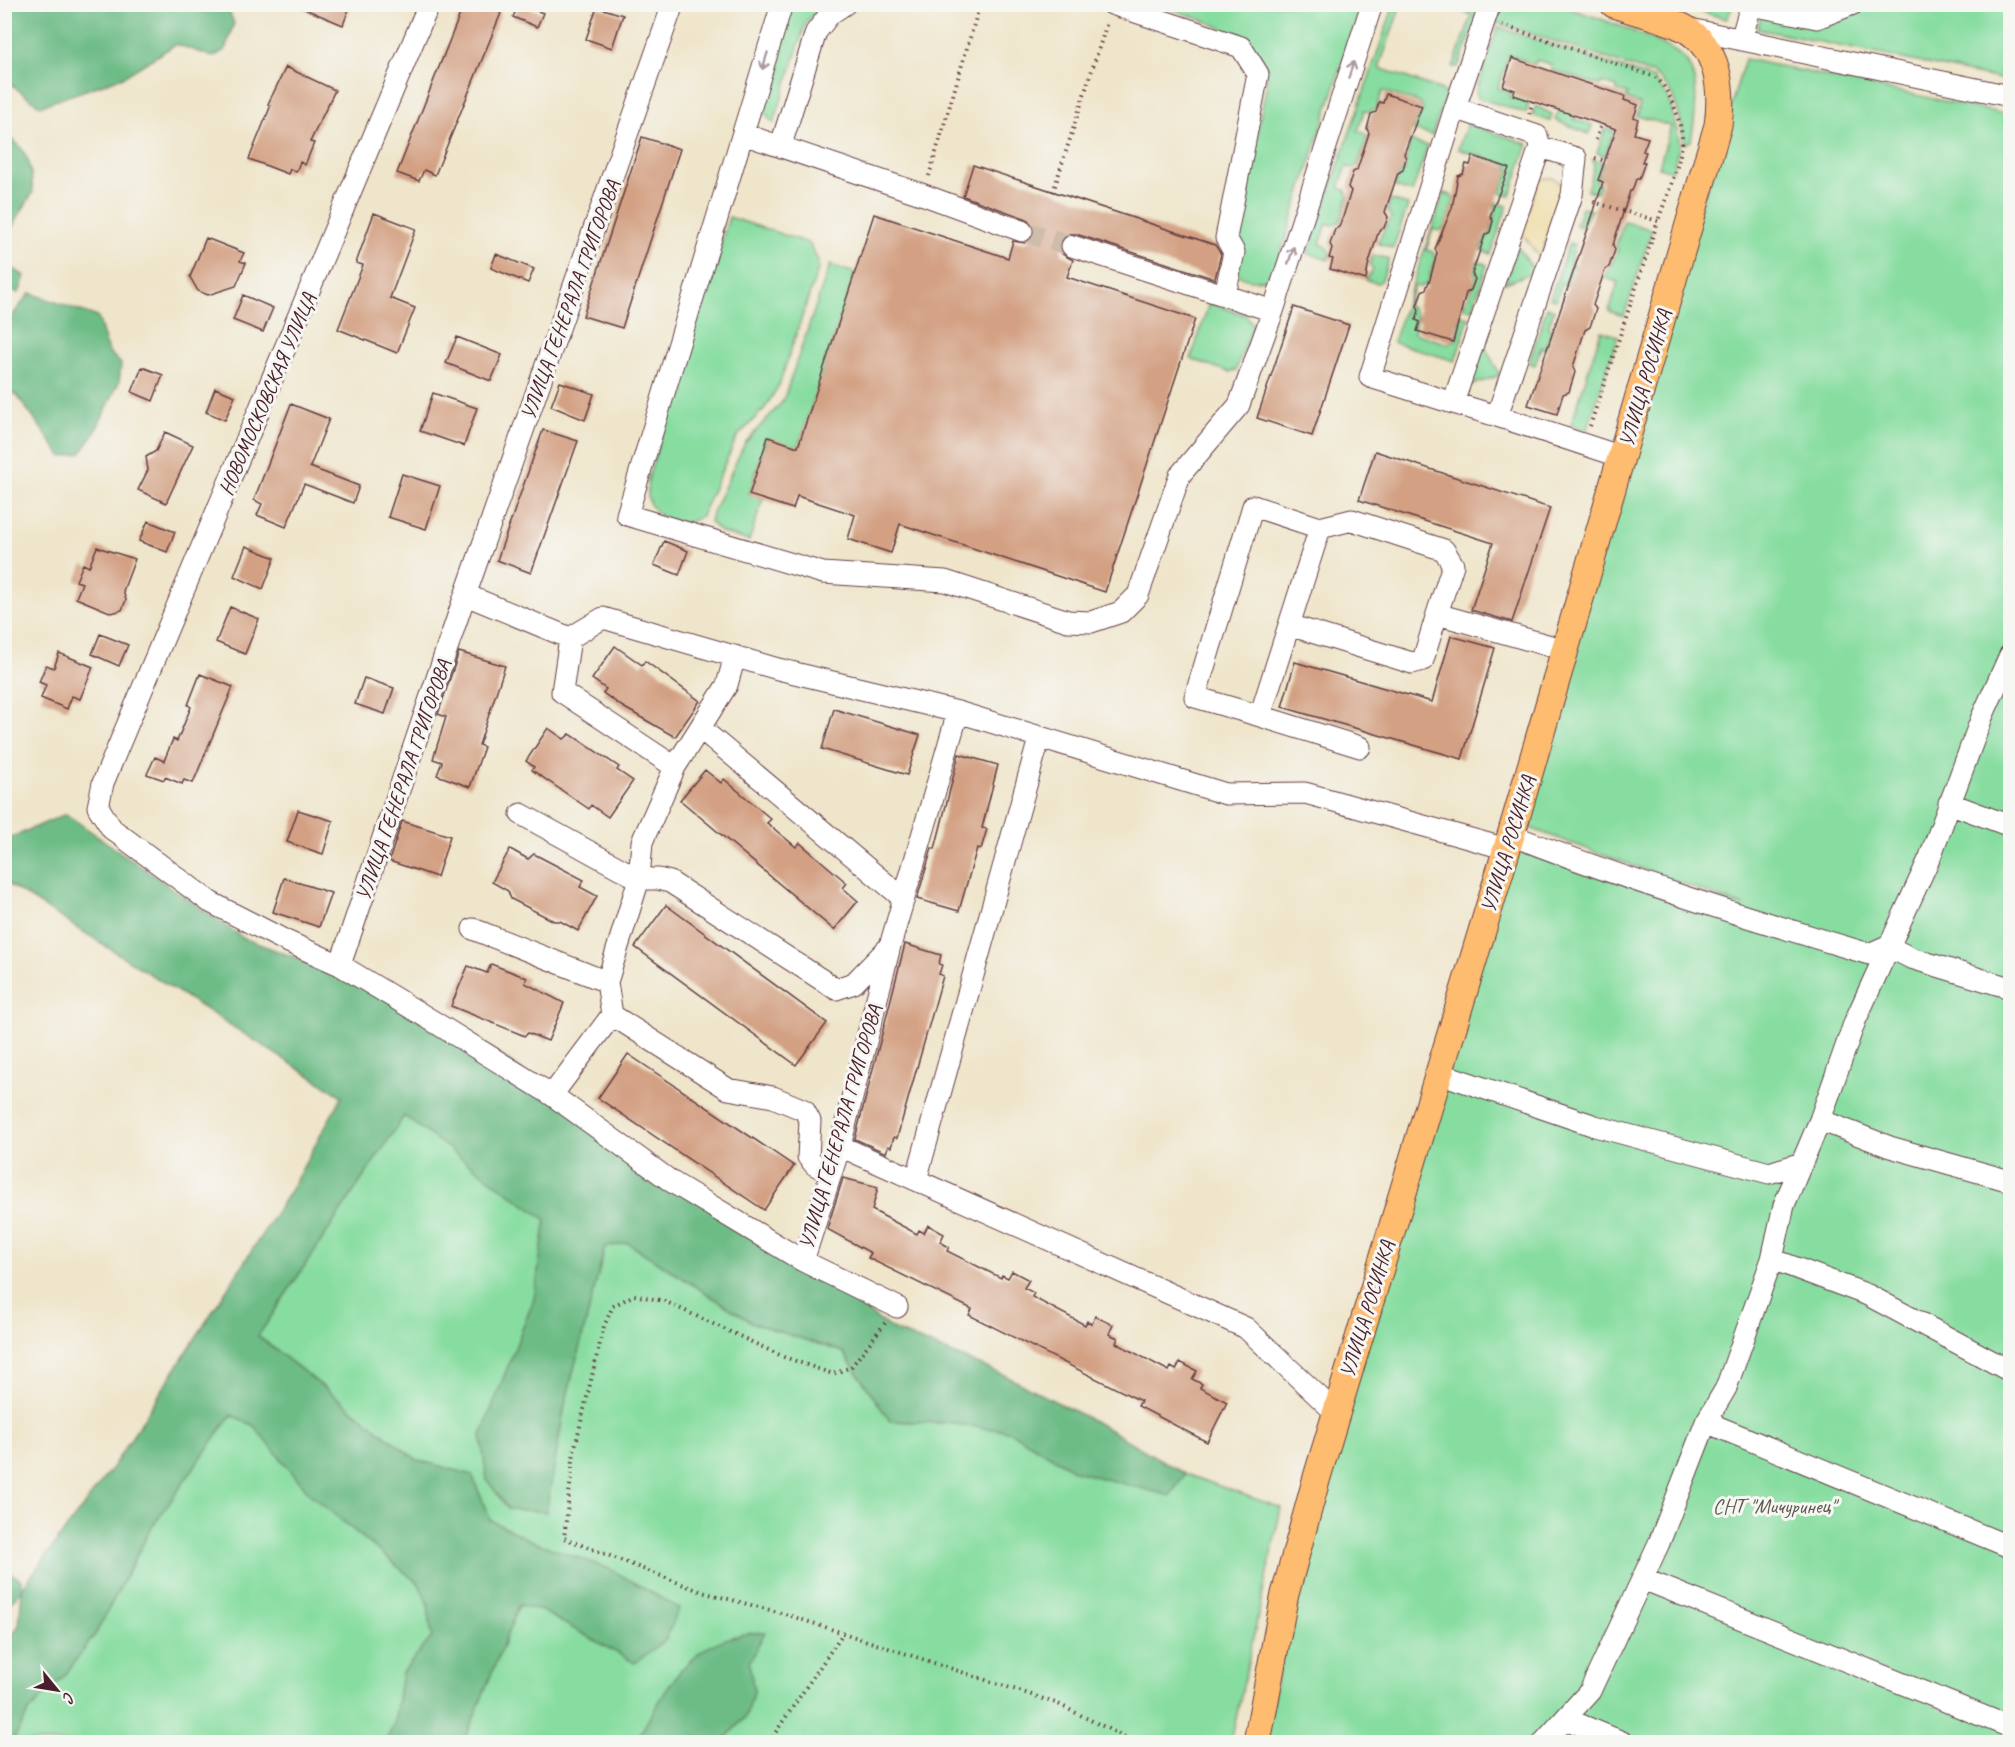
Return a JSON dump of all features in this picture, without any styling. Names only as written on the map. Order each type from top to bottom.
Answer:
[{"type":"main road","name":"УЛИЦА РОСИНКА","points":[[1257,1743],[1285,1594],[1335,1412],[1509,842],[1718,125],[1721,87],[1703,42],[1683,27],[1614,4]]},
{"type":"street","name":"НОВОМОСКОВСКАЯ УЛИЦА","points":[[340,964],[286,941],[210,902],[112,829],[98,807],[103,783],[429,4]]},
{"type":"street","name":"УЛИЦА ГЕНЕРАЛА ГРИГОРОВА","points":[[673,4],[340,964],[552,1095],[672,1182],[803,1261],[840,1146],[890,946],[958,712]]},
{"type":"street","points":[[782,4],[627,515],[823,573],[945,581],[1068,621],[1091,622],[1121,612],[1138,595],[1180,475],[1239,405],[1372,4]]},
{"type":"street","points":[[781,145],[816,32],[830,14],[846,4]]},
{"type":"street","points":[[1742,40],[1751,5],[1817,18],[1853,4]]},
{"type":"street","points":[[1113,5],[1240,47],[1258,74],[1227,238],[1234,252],[1225,295]]},
{"type":"street","points":[[1488,12],[1455,108],[1370,377],[1622,458]]},
{"type":"street","points":[[1683,27],[2010,96]]},
{"type":"street","points":[[1453,403],[1540,147],[1537,136],[1455,108]]},
{"type":"street","points":[[743,134],[781,145],[1022,231]]},
{"type":"street","points":[[1497,416],[1572,195],[1576,176],[1576,158],[1540,147]]},
{"type":"street","points":[[1072,246],[1272,311]]},
{"type":"street","points":[[1289,625],[1412,663],[1423,660],[1453,565],[1444,550],[1352,520],[1320,528],[1253,506],[1195,697],[1360,747]]},
{"type":"street","points":[[1260,716],[1320,528]]},
{"type":"street","points":[[466,596],[570,638]]},
{"type":"street","points":[[1437,614],[1565,650]]},
{"type":"street","points":[[570,638],[603,618],[735,657],[958,712],[1039,739],[1226,794],[1305,793],[1509,842],[1869,954],[1887,946]]},
{"type":"street","points":[[570,638],[562,692],[675,767]]},
{"type":"street","points":[[1544,1743],[1590,1691],[1643,1579],[1706,1422],[1726,1388],[1772,1259],[1784,1205],[1820,1120],[1855,1021],[1887,946],[1930,857],[1982,717],[2010,655]]},
{"type":"street","points":[[552,1095],[612,1015],[607,982],[639,879],[642,842],[675,767],[727,685],[735,657]]},
{"type":"street","points":[[700,728],[904,899]]},
{"type":"street","points":[[916,1180],[1039,739]]},
{"type":"street","points":[[1949,803],[2010,826]]},
{"type":"street","points":[[521,814],[639,879],[658,879],[670,882],[836,989],[854,983],[890,946]]},
{"type":"street","points":[[473,929],[607,982]]},
{"type":"street","points":[[1887,946],[1911,958],[2010,988]]},
{"type":"street","points":[[612,1015],[728,1089],[773,1097],[804,1110],[810,1121],[808,1157],[815,1165],[831,1173]]},
{"type":"street","points":[[1439,1073],[1595,1126],[1769,1173],[1802,1163]]},
{"type":"street","points":[[1820,1120],[1890,1147],[2010,1180]]},
{"type":"street","points":[[840,1146],[1246,1328],[1335,1412]]},
{"type":"street","points":[[1772,1259],[1868,1295],[2010,1371]]},
{"type":"street","points":[[803,1261],[897,1307]]},
{"type":"street","points":[[1706,1422],[2010,1547]]},
{"type":"street","points":[[1643,1579],[2010,1727]]},
{"type":"street","points":[[1566,1719],[1622,1743]]},
{"type":"path","points":[[924,195],[980,4]]},
{"type":"path","points":[[1053,192],[1113,5]]},
{"type":"path","points":[[1488,12],[1655,77],[1665,86],[1676,111],[1682,143],[1584,444]]},
{"type":"path","points":[[1528,117],[1533,101]]},
{"type":"path","points":[[1596,140],[1601,124]]},
{"type":"path","points":[[1592,156],[1605,161]]},
{"type":"path","points":[[1572,195],[1658,221]]},
{"type":"path","points":[[897,1307],[851,1367],[833,1374],[784,1357],[664,1301],[634,1295],[613,1306],[604,1326],[574,1451],[564,1538],[702,1592],[843,1633],[1056,1703],[1135,1743]]},
{"type":"path","points":[[769,1743],[843,1633]]},
{"type":"green space","points":[[119,4],[226,5],[234,23],[225,50],[213,57],[176,44],[123,77],[40,106],[5,80],[5,5],[88,5],[94,9]]},
{"type":"green space","points":[[1548,4],[1560,7],[1621,26],[1677,53],[1686,61],[1694,79],[1696,100],[1691,141],[1685,144],[1673,97],[1668,88],[1654,74],[1495,22],[1502,5]]},
{"type":"green space","points":[[1733,4],[1727,19],[1678,5]]},
{"type":"green space","points":[[792,5],[822,5],[806,22],[774,123],[764,110],[764,94]]},
{"type":"green space","points":[[1158,5],[1361,5],[1277,265],[1265,279],[1244,278],[1236,273],[1230,263],[1266,88],[1266,64],[1245,41],[1231,33],[1200,19]]},
{"type":"green space","points":[[1394,5],[1401,5],[1379,68],[1442,90],[1446,96],[1432,135],[1413,130],[1423,108],[1420,103],[1383,91],[1376,108],[1369,112],[1364,111],[1358,131],[1364,133],[1367,138],[1358,165],[1353,168],[1346,167],[1339,188],[1346,190],[1348,196],[1340,222],[1333,225],[1327,223],[1320,244],[1326,246],[1330,254],[1328,260],[1308,253]]},
{"type":"green space","points":[[1443,5],[1482,5],[1458,67],[1453,67],[1472,15]]},
{"type":"green space","points":[[1764,5],[2010,5],[2010,81],[1757,29]]},
{"type":"green space","points":[[1498,27],[1654,79],[1669,99],[1680,144],[1672,171],[1659,167],[1671,126],[1637,116],[1640,104],[1626,99],[1628,94],[1617,91],[1617,87],[1602,82],[1600,85],[1551,70],[1552,65],[1537,60],[1535,64],[1509,55],[1498,88],[1511,92],[1510,97],[1529,103],[1526,113],[1478,98],[1476,91]]},
{"type":"green space","name":"СНТ \"Мичуринец\"","points":[[1745,59],[2010,115],[2010,1742],[1265,1742],[1304,1536],[1505,843],[1744,906],[1516,823]]},
{"type":"green space","points":[[1536,106],[1552,114],[1550,121],[1532,115]]},
{"type":"green space","points":[[1560,107],[1576,113],[1574,119],[1592,125],[1589,134],[1555,120]]},
{"type":"green space","points":[[1467,124],[1528,144],[1510,196],[1500,193],[1510,170],[1507,165],[1458,149]]},
{"type":"green space","points":[[1605,129],[1616,132],[1614,138],[1611,138],[1605,156],[1597,153]]},
{"type":"green space","points":[[5,136],[24,152],[30,166],[33,192],[5,239]]},
{"type":"green space","points":[[1410,141],[1428,146],[1412,192],[1395,187],[1399,174],[1404,171]]},
{"type":"green space","points":[[1593,159],[1603,163],[1596,182],[1600,184],[1597,193],[1587,190],[1594,168]]},
{"type":"green space","points":[[1444,193],[1451,195],[1454,200],[1445,227],[1439,231],[1433,229],[1426,250],[1433,252],[1435,259],[1427,284],[1420,287],[1414,286],[1407,306],[1413,308],[1416,316],[1414,333],[1448,344],[1456,340],[1461,315],[1469,318],[1455,361],[1393,342]]},
{"type":"green space","points":[[1391,200],[1408,205],[1393,248],[1377,243],[1391,217],[1387,210]]},
{"type":"green space","points":[[1496,203],[1507,206],[1491,254],[1481,250],[1486,237],[1491,233]]},
{"type":"green space","points":[[1582,207],[1591,210],[1582,227],[1576,225]]},
{"type":"green space","points":[[729,217],[809,243],[818,261],[818,269],[779,385],[765,408],[737,437],[701,516],[688,522],[674,521],[660,515],[650,504],[648,479]]},
{"type":"green space","points":[[1624,221],[1652,230],[1624,316],[1609,311],[1618,282],[1605,278],[1618,250],[1616,245]]},
{"type":"green space","points":[[1569,243],[1575,245],[1570,264],[1573,265],[1567,285],[1562,283],[1556,300],[1550,299]]},
{"type":"green space","points":[[1517,246],[1535,272],[1505,283]]},
{"type":"green space","points":[[1374,255],[1389,259],[1382,280],[1378,283],[1366,280],[1373,270],[1370,264]]},
{"type":"green space","points":[[1478,261],[1487,265],[1472,310],[1463,307],[1477,279],[1474,273]]},
{"type":"green space","points":[[5,264],[25,276],[19,293],[5,289]]},
{"type":"green space","points":[[830,265],[855,273],[798,447],[767,438],[749,494],[763,499],[749,541],[720,532],[710,522],[711,516],[745,443],[783,401]]},
{"type":"green space","points":[[30,293],[98,317],[108,351],[121,364],[119,382],[93,436],[81,453],[62,457],[16,394],[5,393],[5,325]]},
{"type":"green space","points":[[1209,303],[1246,315],[1253,325],[1236,370],[1229,372],[1191,359]]},
{"type":"green space","points":[[1547,307],[1554,310],[1548,328],[1552,329],[1545,349],[1541,347],[1535,365],[1529,363]]},
{"type":"green space","points":[[1601,331],[1618,336],[1587,430],[1571,425]]},
{"type":"green space","points":[[1484,345],[1500,375],[1470,386]]},
{"type":"green space","points":[[66,814],[243,938],[437,1011],[892,1329],[1004,1375],[1101,1425],[1185,1474],[1170,1496],[1075,1471],[1009,1431],[946,1423],[890,1421],[843,1352],[753,1323],[628,1243],[605,1247],[565,1404],[546,1512],[508,1509],[487,1480],[481,1436],[534,1299],[546,1220],[404,1116],[258,1336],[417,1460],[472,1475],[490,1520],[534,1542],[610,1569],[679,1608],[666,1639],[635,1663],[542,1611],[519,1605],[464,1742],[385,1742],[394,1725],[402,1673],[432,1637],[428,1604],[419,1584],[311,1495],[253,1425],[231,1415],[150,1530],[96,1633],[65,1675],[30,1710],[12,1742],[5,1742],[5,1648],[19,1625],[22,1590],[10,1603],[5,1603],[5,1569],[21,1580],[23,1587],[114,1465],[290,1191],[342,1096],[5,882],[4,828],[10,838]]},
{"type":"green space","points":[[404,1116],[546,1220],[534,1299],[481,1436],[546,1512],[565,1404],[605,1247],[628,1243],[753,1323],[843,1352],[890,1421],[946,1423],[1009,1431],[1076,1471],[1170,1495],[1185,1474],[1281,1508],[1231,1742],[722,1742],[746,1716],[754,1692],[749,1663],[764,1633],[663,1698],[635,1742],[464,1742],[519,1605],[542,1611],[534,1542],[490,1520],[472,1475],[417,1460],[258,1336]]},
{"type":"green space","points":[[231,1415],[253,1425],[311,1495],[419,1584],[428,1604],[432,1637],[402,1673],[394,1725],[385,1742],[12,1742],[30,1710],[65,1675],[96,1633],[150,1530]]},
{"type":"green space","points":[[765,1632],[749,1663],[754,1692],[746,1716],[722,1742],[635,1742],[672,1682],[700,1653],[717,1642],[739,1635]]},
{"type":"sand","points":[[1553,178],[1564,185],[1540,258],[1521,232],[1539,179]]},
{"type":"building","points":[[293,4],[351,4],[343,25]]},
{"type":"building","points":[[464,4],[482,4],[501,13],[435,175],[424,170],[419,181],[397,173]]},
{"type":"building","points":[[519,4],[543,13],[537,27],[513,17]]},
{"type":"building","points":[[597,7],[623,15],[612,48],[586,39]]},
{"type":"building","points":[[1512,58],[1625,96],[1624,100],[1638,105],[1634,117],[1638,119],[1634,134],[1648,138],[1643,151],[1646,152],[1642,162],[1645,162],[1639,179],[1636,179],[1630,191],[1613,245],[1615,250],[1609,267],[1605,270],[1593,305],[1596,309],[1590,327],[1585,330],[1573,367],[1575,372],[1569,392],[1563,394],[1557,414],[1528,405],[1594,211],[1603,182],[1598,180],[1616,129],[1513,95],[1515,90],[1503,86]]},
{"type":"building","points":[[286,67],[335,90],[310,142],[314,143],[305,165],[300,162],[296,172],[290,169],[288,174],[249,159],[271,105],[268,104]]},
{"type":"building","points":[[1386,94],[1422,106],[1404,154],[1406,158],[1403,170],[1398,173],[1385,212],[1388,217],[1384,228],[1379,230],[1366,280],[1330,269],[1333,259],[1329,258],[1332,248],[1330,244],[1335,229],[1339,227],[1343,217],[1351,191],[1348,187],[1353,172],[1357,170],[1369,133],[1367,129],[1371,114],[1376,112],[1379,102],[1383,103]]},
{"type":"building","points":[[642,137],[680,149],[622,328],[583,316]]},
{"type":"building","points":[[1473,156],[1509,168],[1490,216],[1493,221],[1490,232],[1485,235],[1472,274],[1475,279],[1471,290],[1466,293],[1453,342],[1417,331],[1420,322],[1416,320],[1419,310],[1417,306],[1422,291],[1426,289],[1430,279],[1437,253],[1435,249],[1452,208],[1458,176],[1463,174],[1466,164],[1470,165]]},
{"type":"building","points":[[973,165],[1215,245],[1221,254],[1215,279],[1076,234],[1069,234],[1060,242],[1062,254],[1073,260],[1067,277],[1195,319],[1105,592],[900,524],[891,553],[848,539],[855,515],[797,496],[793,509],[749,495],[768,437],[798,447],[874,214],[1008,258],[1013,241],[1025,243],[1034,236],[1034,228],[1027,219],[963,196]]},
{"type":"building","points":[[374,213],[416,229],[390,298],[415,308],[397,353],[338,329],[363,265],[356,263]]},
{"type":"building","points":[[206,238],[244,253],[240,261],[246,263],[236,286],[208,295],[198,291],[190,277]]},
{"type":"building","points":[[496,254],[534,269],[528,283],[491,268]]},
{"type":"building","points":[[243,295],[273,308],[263,332],[233,320]]},
{"type":"building","points":[[1294,307],[1349,325],[1312,436],[1257,418]]},
{"type":"building","points":[[457,337],[502,355],[491,381],[446,363]]},
{"type":"building","points":[[142,367],[163,375],[153,401],[132,392]]},
{"type":"building","points":[[560,382],[594,394],[585,420],[551,406]]},
{"type":"building","points":[[215,388],[235,396],[225,420],[206,412]]},
{"type":"building","points":[[433,393],[477,408],[464,446],[420,431]]},
{"type":"building","points":[[291,404],[329,419],[310,467],[359,486],[353,503],[304,484],[286,527],[257,515],[262,504],[254,500]]},
{"type":"building","points":[[543,430],[578,441],[531,573],[497,560]]},
{"type":"building","points":[[165,432],[193,445],[166,503],[138,490],[148,470],[146,457],[156,451]]},
{"type":"building","points":[[1375,451],[1550,508],[1512,622],[1471,610],[1493,543],[1359,500]]},
{"type":"building","points":[[402,474],[440,486],[426,529],[388,517]]},
{"type":"building","points":[[148,521],[175,532],[167,552],[139,541]]},
{"type":"building","points":[[664,541],[688,551],[679,575],[654,565]]},
{"type":"building","points":[[246,546],[275,558],[263,589],[234,576]]},
{"type":"building","points":[[97,547],[135,559],[123,591],[126,600],[122,610],[112,613],[76,598],[82,583],[76,581],[83,564],[89,567]]},
{"type":"building","points":[[230,607],[259,619],[245,654],[216,642]]},
{"type":"building","points":[[100,634],[128,645],[119,666],[92,654]]},
{"type":"building","points":[[1451,636],[1495,648],[1462,759],[1282,707],[1295,662],[1432,702]]},
{"type":"building","points":[[615,646],[642,665],[645,661],[700,701],[675,737],[623,707],[603,693],[606,689],[592,679]]},
{"type":"building","points":[[459,652],[505,666],[479,745],[484,747],[470,787],[437,775],[442,762],[433,759],[446,717],[438,714]]},
{"type":"building","points":[[59,653],[93,667],[80,699],[72,696],[67,709],[41,698],[46,685],[39,682],[46,665],[54,668]]},
{"type":"building","points":[[200,674],[233,687],[193,783],[184,780],[182,784],[165,777],[164,780],[147,774],[155,757],[164,761],[173,739],[177,741],[191,707],[188,705]]},
{"type":"building","points":[[364,678],[394,688],[385,714],[355,704]]},
{"type":"building","points":[[834,709],[920,735],[907,775],[822,749]]},
{"type":"building","points":[[548,728],[564,739],[570,734],[619,767],[617,770],[633,781],[608,817],[591,805],[589,809],[532,770],[534,767],[526,761]]},
{"type":"building","points":[[959,754],[998,765],[982,828],[987,829],[981,849],[977,848],[959,911],[917,899],[932,848],[935,849]]},
{"type":"building","points":[[705,770],[721,783],[724,779],[771,819],[767,823],[796,847],[800,843],[847,883],[843,888],[858,901],[834,930],[680,800]]},
{"type":"building","points":[[298,810],[333,821],[323,854],[287,842]]},
{"type":"building","points":[[402,821],[450,836],[437,877],[389,861]]},
{"type":"building","points":[[510,849],[528,859],[534,854],[584,880],[580,887],[597,896],[578,931],[511,899],[508,891],[492,882]]},
{"type":"building","points":[[284,878],[331,893],[319,927],[273,912]]},
{"type":"building","points":[[666,905],[827,1023],[796,1065],[635,947]]},
{"type":"building","points":[[905,944],[941,955],[939,964],[942,965],[939,974],[943,976],[897,1138],[894,1137],[886,1153],[855,1139]]},
{"type":"building","points":[[491,964],[527,978],[525,983],[564,1003],[548,1041],[528,1033],[525,1036],[451,1006],[468,966],[487,973]]},
{"type":"building","points":[[628,1054],[794,1166],[764,1210],[598,1098]]},
{"type":"building","points":[[843,1178],[878,1187],[872,1210],[917,1234],[919,1230],[924,1233],[928,1225],[944,1234],[940,1242],[949,1247],[947,1251],[1001,1278],[1002,1275],[1008,1278],[1012,1271],[1029,1280],[1024,1288],[1034,1293],[1032,1297],[1085,1325],[1087,1321],[1092,1324],[1095,1316],[1113,1325],[1109,1334],[1118,1338],[1116,1343],[1169,1371],[1171,1367],[1176,1370],[1180,1362],[1197,1371],[1192,1379],[1202,1384],[1200,1388],[1227,1402],[1207,1442],[1138,1406],[1141,1401],[969,1315],[972,1309],[868,1258],[871,1253],[827,1229]]},
{"type":"tunnel","points":[[1022,231],[1072,246]]}]
